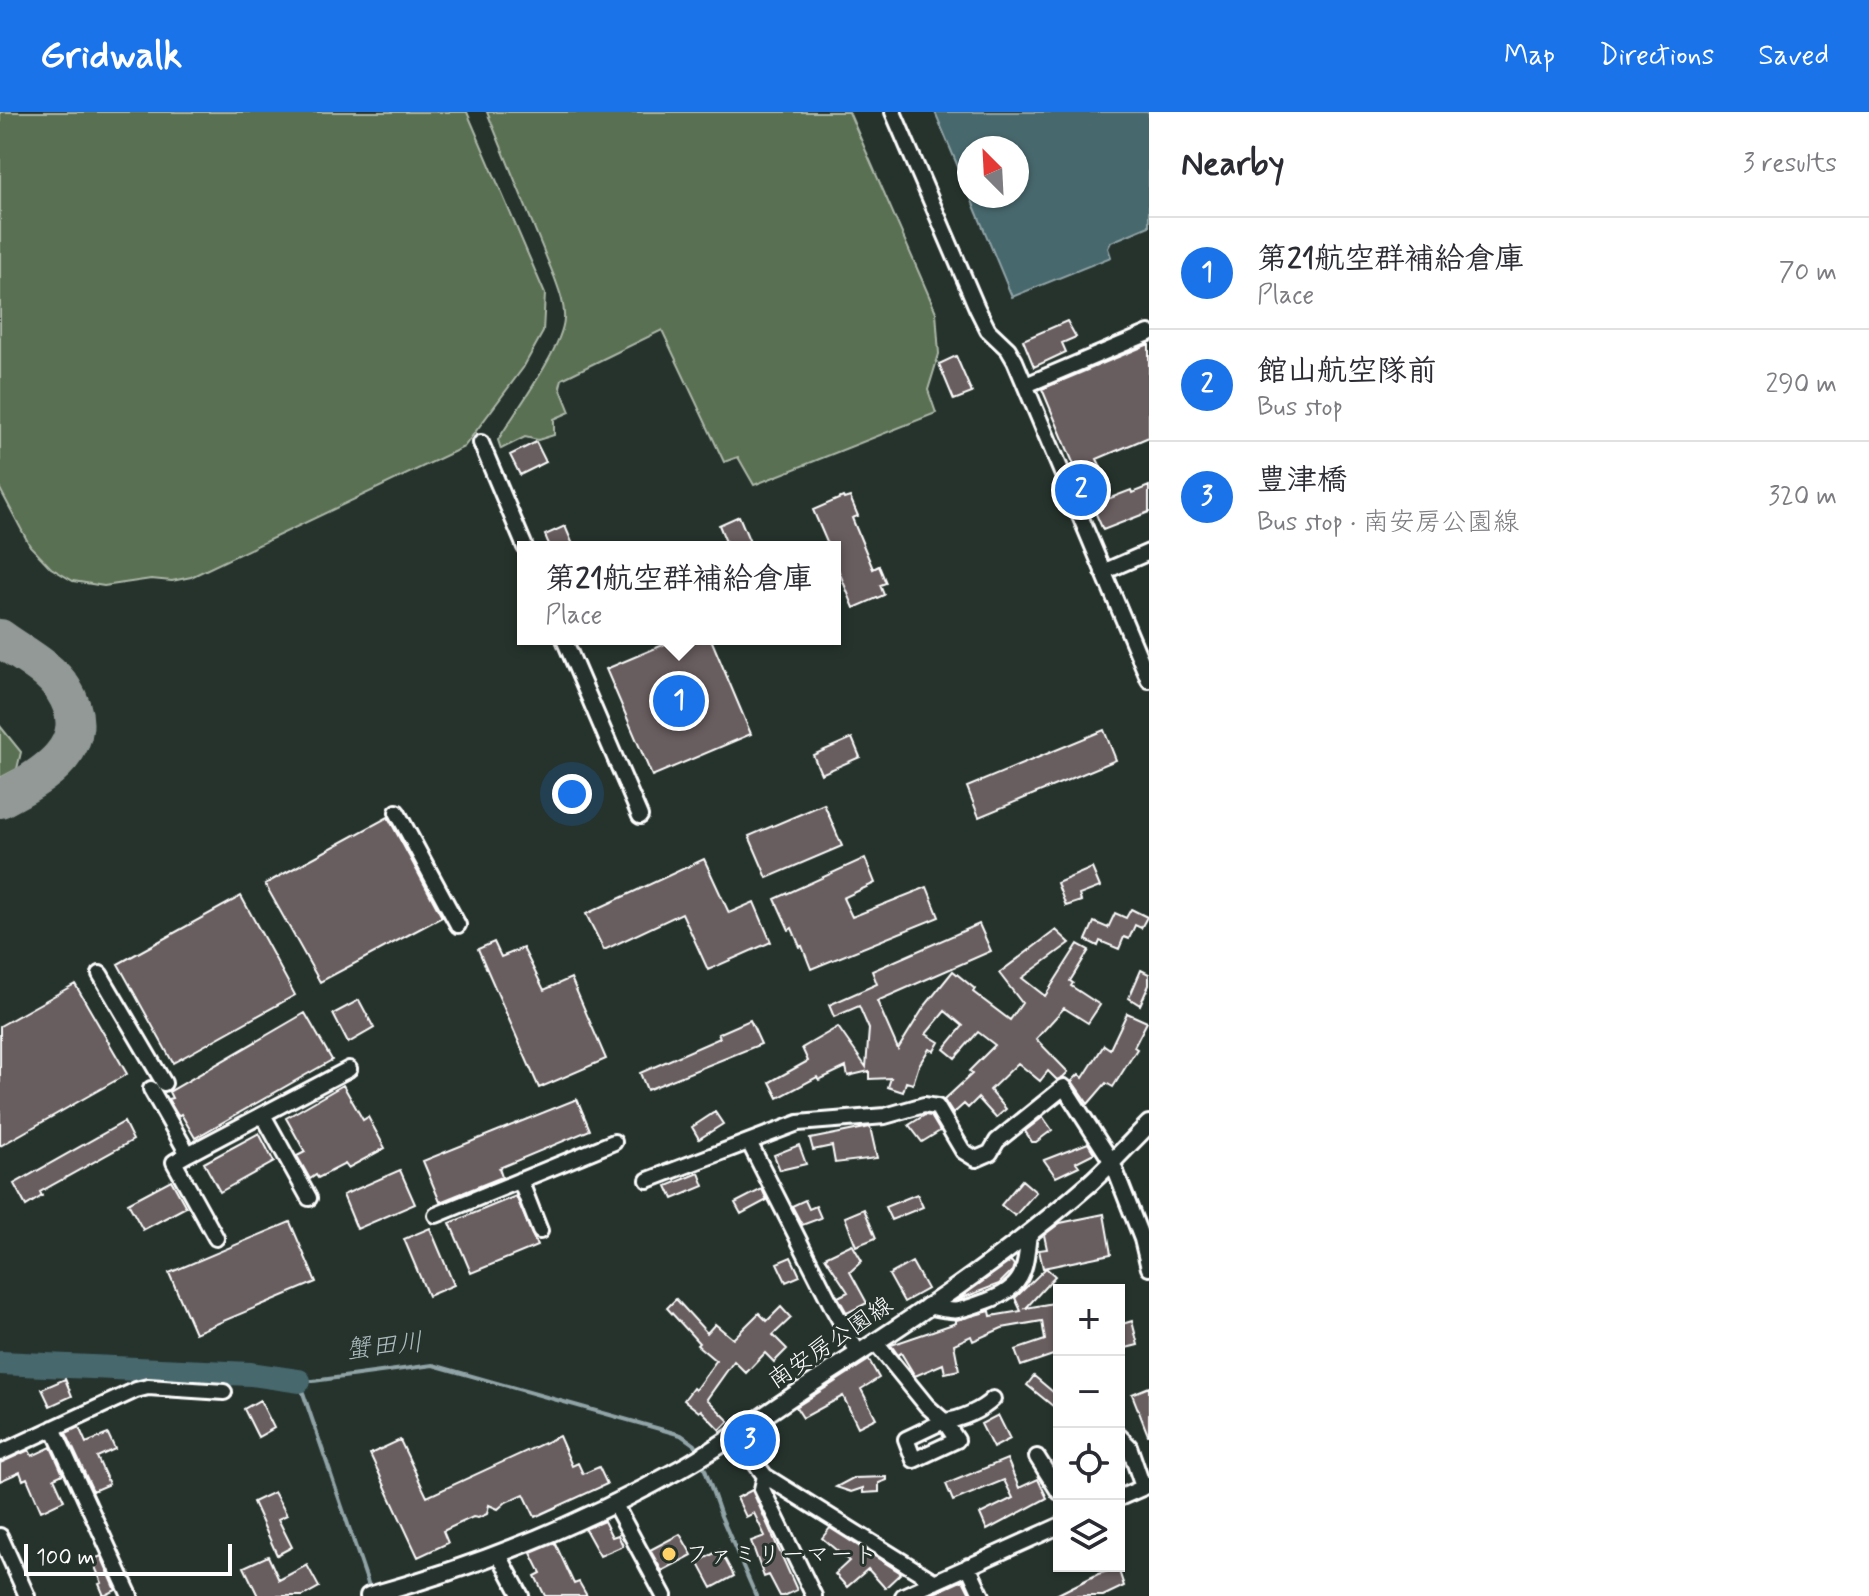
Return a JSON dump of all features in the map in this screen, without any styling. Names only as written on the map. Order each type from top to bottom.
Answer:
[{"type":"main road","name":"南安房公園線","points":[[369,1596],[499,1555],[614,1503],[703,1456],[875,1342],[1029,1233],[1112,1162],[1149,1124]]},
{"type":"street","points":[[893,112],[977,308],[988,330],[1008,349],[1026,385],[1149,680]]},
{"type":"street","points":[[1026,385],[1149,333]]},
{"type":"street","points":[[481,443],[522,541]]},
{"type":"street","points":[[1103,572],[1149,552]]},
{"type":"street","points":[[567,645],[640,816]]},
{"type":"street","points":[[397,812],[458,925]]},
{"type":"street","points":[[100,974],[188,1154]]},
{"type":"street","points":[[216,1238],[174,1162],[349,1069]]},
{"type":"street","points":[[648,1180],[798,1123],[885,1116],[924,1105],[937,1107],[963,1151],[976,1159],[990,1153],[997,1141],[1064,1087],[1112,1162],[1142,1239],[1149,1268]]},
{"type":"street","points":[[263,1115],[309,1198]]},
{"type":"street","points":[[436,1215],[614,1142]]},
{"type":"street","points":[[749,1142],[858,1353]]},
{"type":"street","points":[[520,1180],[540,1231]]},
{"type":"street","points":[[927,1306],[956,1313],[1007,1294],[1017,1282],[1026,1262],[1029,1233]]},
{"type":"street","points":[[875,1342],[927,1406],[944,1421],[986,1406],[993,1399]]},
{"type":"street","points":[[0,1453],[136,1390],[148,1387],[224,1392]]},
{"type":"street","points":[[53,1428],[130,1596]]},
{"type":"street","points":[[735,1436],[765,1476],[935,1582]]},
{"type":"street","points":[[1125,1442],[1146,1486],[1125,1495]]},
{"type":"street","points":[[1037,1457],[1053,1482]]},
{"type":"street","points":[[765,1476],[762,1489],[814,1596]]},
{"type":"street","points":[[614,1503],[664,1596]]},
{"type":"street","points":[[903,1596],[1053,1529]]},
{"type":"street","points":[[0,1536],[27,1596]]},
{"type":"street","points":[[499,1555],[521,1596]]},
{"type":"street","points":[[968,1566],[982,1596]]},
{"type":"green space","points":[[0,112],[467,112],[545,294],[543,332],[523,368],[464,447],[191,577],[104,586],[73,581],[51,568],[30,546],[0,489]]},
{"type":"green space","points":[[487,112],[849,112],[936,312],[939,354],[928,390],[936,413],[754,485],[738,457],[724,462],[662,330],[562,379],[560,387],[570,412],[554,419],[554,435],[538,440],[525,437],[501,449],[498,440],[547,363],[561,332],[564,313],[554,276]]},
{"type":"green space","points":[[0,726],[21,752],[17,769],[0,778]]},
{"type":"water","points":[[935,112],[1149,112],[1149,226],[1111,242],[1108,248],[1111,257],[1012,297],[975,208],[1029,208],[1029,136],[957,136],[957,164]]},
{"type":"building","points":[[1067,321],[1076,337],[1062,343],[1066,352],[1034,367],[1023,340]]},
{"type":"building","points":[[1149,344],[1149,437],[1097,459],[1101,467],[1079,477],[1042,389]]},
{"type":"building","points":[[956,356],[972,393],[954,400],[939,364]]},
{"type":"building","points":[[536,442],[546,462],[520,475],[510,455]]},
{"type":"building","points":[[1149,486],[1149,512],[1103,530],[1092,505]]},
{"type":"building","points":[[850,497],[858,516],[852,518],[873,569],[879,566],[886,583],[880,585],[884,595],[854,608],[841,577],[841,541],[826,541],[813,510]]},
{"type":"building","points":[[739,516],[749,541],[726,541],[719,525]]},
{"type":"building","points":[[565,526],[571,541],[548,541],[545,535]]},
{"type":"building","points":[[663,645],[714,645],[751,734],[652,776],[606,669]]},
{"type":"building","points":[[1104,730],[1116,760],[979,817],[967,787]]},
{"type":"building","points":[[852,738],[860,757],[821,774],[813,755]]},
{"type":"building","points":[[824,804],[842,846],[767,878],[749,836]]},
{"type":"building","points":[[388,817],[442,917],[320,982],[265,884]]},
{"type":"building","points":[[865,858],[875,883],[843,898],[852,917],[927,887],[939,917],[811,969],[802,946],[792,928],[789,930],[775,899]]},
{"type":"building","points":[[704,859],[729,913],[754,902],[771,942],[708,970],[682,913],[604,950],[586,914]]},
{"type":"building","points":[[1092,868],[1100,887],[1079,895],[1081,901],[1066,906],[1057,883]]},
{"type":"building","points":[[241,896],[295,995],[173,1063],[118,964]]},
{"type":"building","points":[[1131,909],[1147,917],[1141,928],[1135,925],[1129,939],[1124,937],[1119,949],[1100,941],[1098,946],[1086,940],[1094,922],[1108,928],[1115,913],[1126,918]]},
{"type":"building","points":[[979,924],[991,951],[877,1001],[898,1049],[924,1007],[953,971],[975,989],[973,992],[1010,1020],[1022,1003],[999,973],[1056,930],[1070,943],[1022,978],[1045,996],[1078,944],[1089,950],[1070,981],[1073,983],[1071,986],[1100,1005],[1088,1023],[1064,1008],[1036,1039],[1068,1072],[1063,1077],[1057,1080],[1048,1071],[1040,1081],[1018,1063],[990,1090],[1006,1109],[996,1118],[978,1098],[968,1108],[964,1104],[953,1114],[944,1100],[972,1074],[969,1071],[995,1045],[978,1032],[955,1058],[944,1049],[963,1026],[945,1011],[926,1034],[939,1042],[934,1051],[929,1049],[919,1065],[913,1084],[906,1082],[903,1092],[888,1087],[891,1078],[869,1079],[869,1071],[848,1076],[846,1067],[819,1080],[817,1077],[778,1098],[770,1082],[808,1061],[802,1048],[838,1027],[866,1067],[869,1029],[859,1006],[834,1017],[829,1005],[877,984],[872,971]]},
{"type":"building","points":[[494,942],[501,957],[523,948],[544,990],[571,978],[606,1059],[539,1088],[478,949]]},
{"type":"building","points":[[1141,970],[1149,974],[1149,985],[1140,1005],[1129,998]]},
{"type":"building","points":[[75,984],[127,1074],[0,1146],[0,1026]]},
{"type":"building","points":[[359,1000],[374,1028],[348,1043],[333,1014]]},
{"type":"building","points":[[305,1013],[332,1060],[195,1138],[168,1099],[172,1098],[169,1092]]},
{"type":"building","points":[[1127,1013],[1147,1022],[1134,1047],[1137,1049],[1113,1087],[1106,1083],[1088,1104],[1072,1081],[1079,1074],[1083,1078],[1104,1045],[1110,1049]]},
{"type":"building","points":[[750,1020],[761,1044],[647,1090],[640,1073],[720,1038],[718,1034]]},
{"type":"building","points":[[343,1085],[363,1120],[368,1117],[385,1148],[348,1168],[345,1164],[310,1179],[297,1156],[305,1152],[286,1118]]},
{"type":"building","points":[[577,1099],[590,1130],[499,1168],[502,1177],[440,1202],[423,1161]]},
{"type":"building","points":[[715,1112],[723,1124],[699,1139],[692,1127]]},
{"type":"building","points":[[925,1115],[931,1116],[940,1131],[922,1142],[909,1125]]},
{"type":"building","points":[[1043,1117],[1052,1130],[1032,1142],[1025,1131]]},
{"type":"building","points":[[124,1122],[133,1140],[40,1192],[42,1196],[26,1206],[14,1184]]},
{"type":"building","points":[[870,1127],[877,1158],[835,1163],[832,1146],[813,1150],[810,1139]]},
{"type":"building","points":[[259,1133],[274,1162],[220,1192],[204,1163]]},
{"type":"building","points":[[1088,1143],[1094,1153],[1076,1162],[1079,1166],[1056,1177],[1044,1160]]},
{"type":"building","points":[[799,1145],[806,1164],[780,1170],[774,1155]]},
{"type":"building","points":[[400,1170],[415,1204],[357,1229],[343,1195]]},
{"type":"building","points":[[699,1173],[704,1186],[673,1199],[667,1186]]},
{"type":"building","points":[[171,1180],[186,1207],[143,1230],[128,1203]]},
{"type":"building","points":[[1022,1180],[1036,1192],[1015,1216],[1001,1205]]},
{"type":"building","points":[[762,1189],[767,1200],[741,1214],[735,1203]]},
{"type":"building","points":[[917,1194],[923,1207],[891,1220],[885,1207]]},
{"type":"building","points":[[516,1196],[537,1246],[471,1273],[450,1223]]},
{"type":"building","points":[[805,1200],[809,1209],[816,1206],[821,1218],[802,1225],[792,1206]]},
{"type":"building","points":[[864,1209],[876,1238],[856,1246],[845,1217]]},
{"type":"building","points":[[1104,1214],[1111,1254],[1043,1268],[1039,1250],[1047,1249],[1044,1235],[1060,1223]]},
{"type":"building","points":[[290,1222],[316,1282],[195,1333],[169,1273]]},
{"type":"building","points":[[430,1228],[454,1285],[428,1296],[404,1239]]},
{"type":"building","points":[[852,1244],[862,1261],[850,1272],[867,1303],[847,1313],[838,1297],[848,1292],[825,1257]]},
{"type":"building","points":[[791,1257],[800,1276],[786,1282],[777,1263]]},
{"type":"building","points":[[1011,1261],[1014,1265],[1012,1271],[999,1284],[957,1300]]},
{"type":"building","points":[[912,1262],[927,1289],[904,1302],[889,1275]]},
{"type":"building","points":[[1046,1268],[1055,1276],[1026,1308],[1053,1303],[1053,1355],[1021,1366],[1015,1350],[1045,1340],[1042,1321],[1002,1328],[973,1341],[971,1336],[954,1344],[959,1370],[945,1373],[943,1364],[915,1376],[901,1353],[898,1355],[891,1345],[956,1323],[956,1320],[990,1311],[991,1316],[1021,1311],[1015,1298]]},
{"type":"building","points":[[676,1299],[707,1333],[715,1324],[733,1339],[759,1313],[767,1321],[781,1307],[791,1318],[773,1335],[787,1349],[774,1362],[765,1353],[746,1373],[734,1361],[707,1399],[729,1421],[720,1430],[701,1410],[699,1412],[684,1400],[716,1361],[697,1345],[699,1343],[667,1308]]},
{"type":"building","points":[[1132,1321],[1138,1345],[1125,1348],[1125,1323]]},
{"type":"building","points":[[869,1360],[879,1378],[861,1389],[876,1418],[858,1427],[843,1396],[803,1418],[796,1407]]},
{"type":"building","points":[[1034,1376],[1053,1392],[1053,1406],[1027,1385]]},
{"type":"building","points":[[65,1379],[72,1396],[50,1406],[42,1389]]},
{"type":"building","points":[[1149,1387],[1149,1435],[1148,1435],[1132,1394]]},
{"type":"building","points":[[260,1400],[274,1428],[258,1437],[244,1409]]},
{"type":"building","points":[[998,1415],[1010,1439],[993,1448],[981,1424]]},
{"type":"building","points":[[79,1427],[86,1443],[108,1434],[115,1449],[97,1457],[109,1484],[93,1491],[66,1433]]},
{"type":"building","points":[[559,1436],[572,1466],[578,1463],[583,1474],[599,1467],[607,1484],[535,1517],[524,1494],[498,1509],[489,1505],[487,1514],[443,1531],[448,1543],[418,1557],[370,1454],[400,1440],[427,1497]]},
{"type":"building","points":[[51,1447],[63,1474],[54,1478],[64,1500],[41,1511],[27,1478],[23,1480],[20,1472],[0,1481],[0,1463],[29,1450],[32,1456]]},
{"type":"building","points":[[1007,1459],[1019,1488],[1038,1479],[1047,1498],[987,1530],[980,1514],[1013,1498],[1004,1480],[953,1501],[946,1484]]},
{"type":"building","points":[[887,1477],[879,1483],[879,1492],[863,1493],[863,1488],[851,1492],[836,1487],[853,1478]]},
{"type":"building","points":[[752,1490],[797,1590],[784,1596],[780,1596],[769,1575],[764,1577],[751,1541],[765,1536],[754,1513],[746,1517],[737,1498]]},
{"type":"building","points":[[274,1492],[287,1515],[278,1519],[292,1547],[277,1555],[253,1502]]},
{"type":"building","points":[[604,1521],[612,1537],[618,1535],[623,1546],[600,1556],[585,1529]]},
{"type":"building","points":[[830,1528],[901,1573],[885,1588],[868,1569],[847,1587],[835,1574],[849,1561],[822,1538]]},
{"type":"building","name":"ファミリーマート","points":[[680,1534],[692,1555],[662,1571],[650,1550]]},
{"type":"building","points":[[555,1543],[574,1584],[579,1582],[587,1596],[545,1596],[535,1576],[541,1573],[531,1553]]},
{"type":"building","points":[[720,1550],[734,1576],[712,1588],[698,1562]]},
{"type":"building","points":[[101,1556],[116,1590],[104,1596],[92,1560]]},
{"type":"building","points":[[268,1556],[279,1580],[307,1565],[319,1587],[303,1596],[258,1596],[244,1567]]},
{"type":"building","points":[[1119,1572],[1124,1586],[1103,1596],[1054,1596],[1098,1574]]},
{"type":"building","points":[[963,1580],[971,1596],[927,1596],[939,1591]]},
{"type":"waterway","name":"蟹田川","points":[[0,1363],[251,1374],[299,1381]]},
{"type":"waterway","name":"蟹田川","points":[[371,1592],[299,1381],[433,1365],[681,1435],[695,1445],[699,1453]]},
{"type":"waterway","name":"蟹田川","points":[[702,1461],[721,1516],[756,1596]]},
{"type":"taxiway","points":[[0,638],[57,681],[72,709],[74,727],[70,743],[61,757],[33,780],[0,799]]},
{"type":"place","name":"館山航空隊前","points":[[1081,490]]},
{"type":"place","name":"第21航空群補給倉庫","points":[[679,701]]},
{"type":"place","name":"豊津橋","points":[[750,1440]]},
{"type":"place","name":"ファミリーマート","points":[[669,1554]]}]
